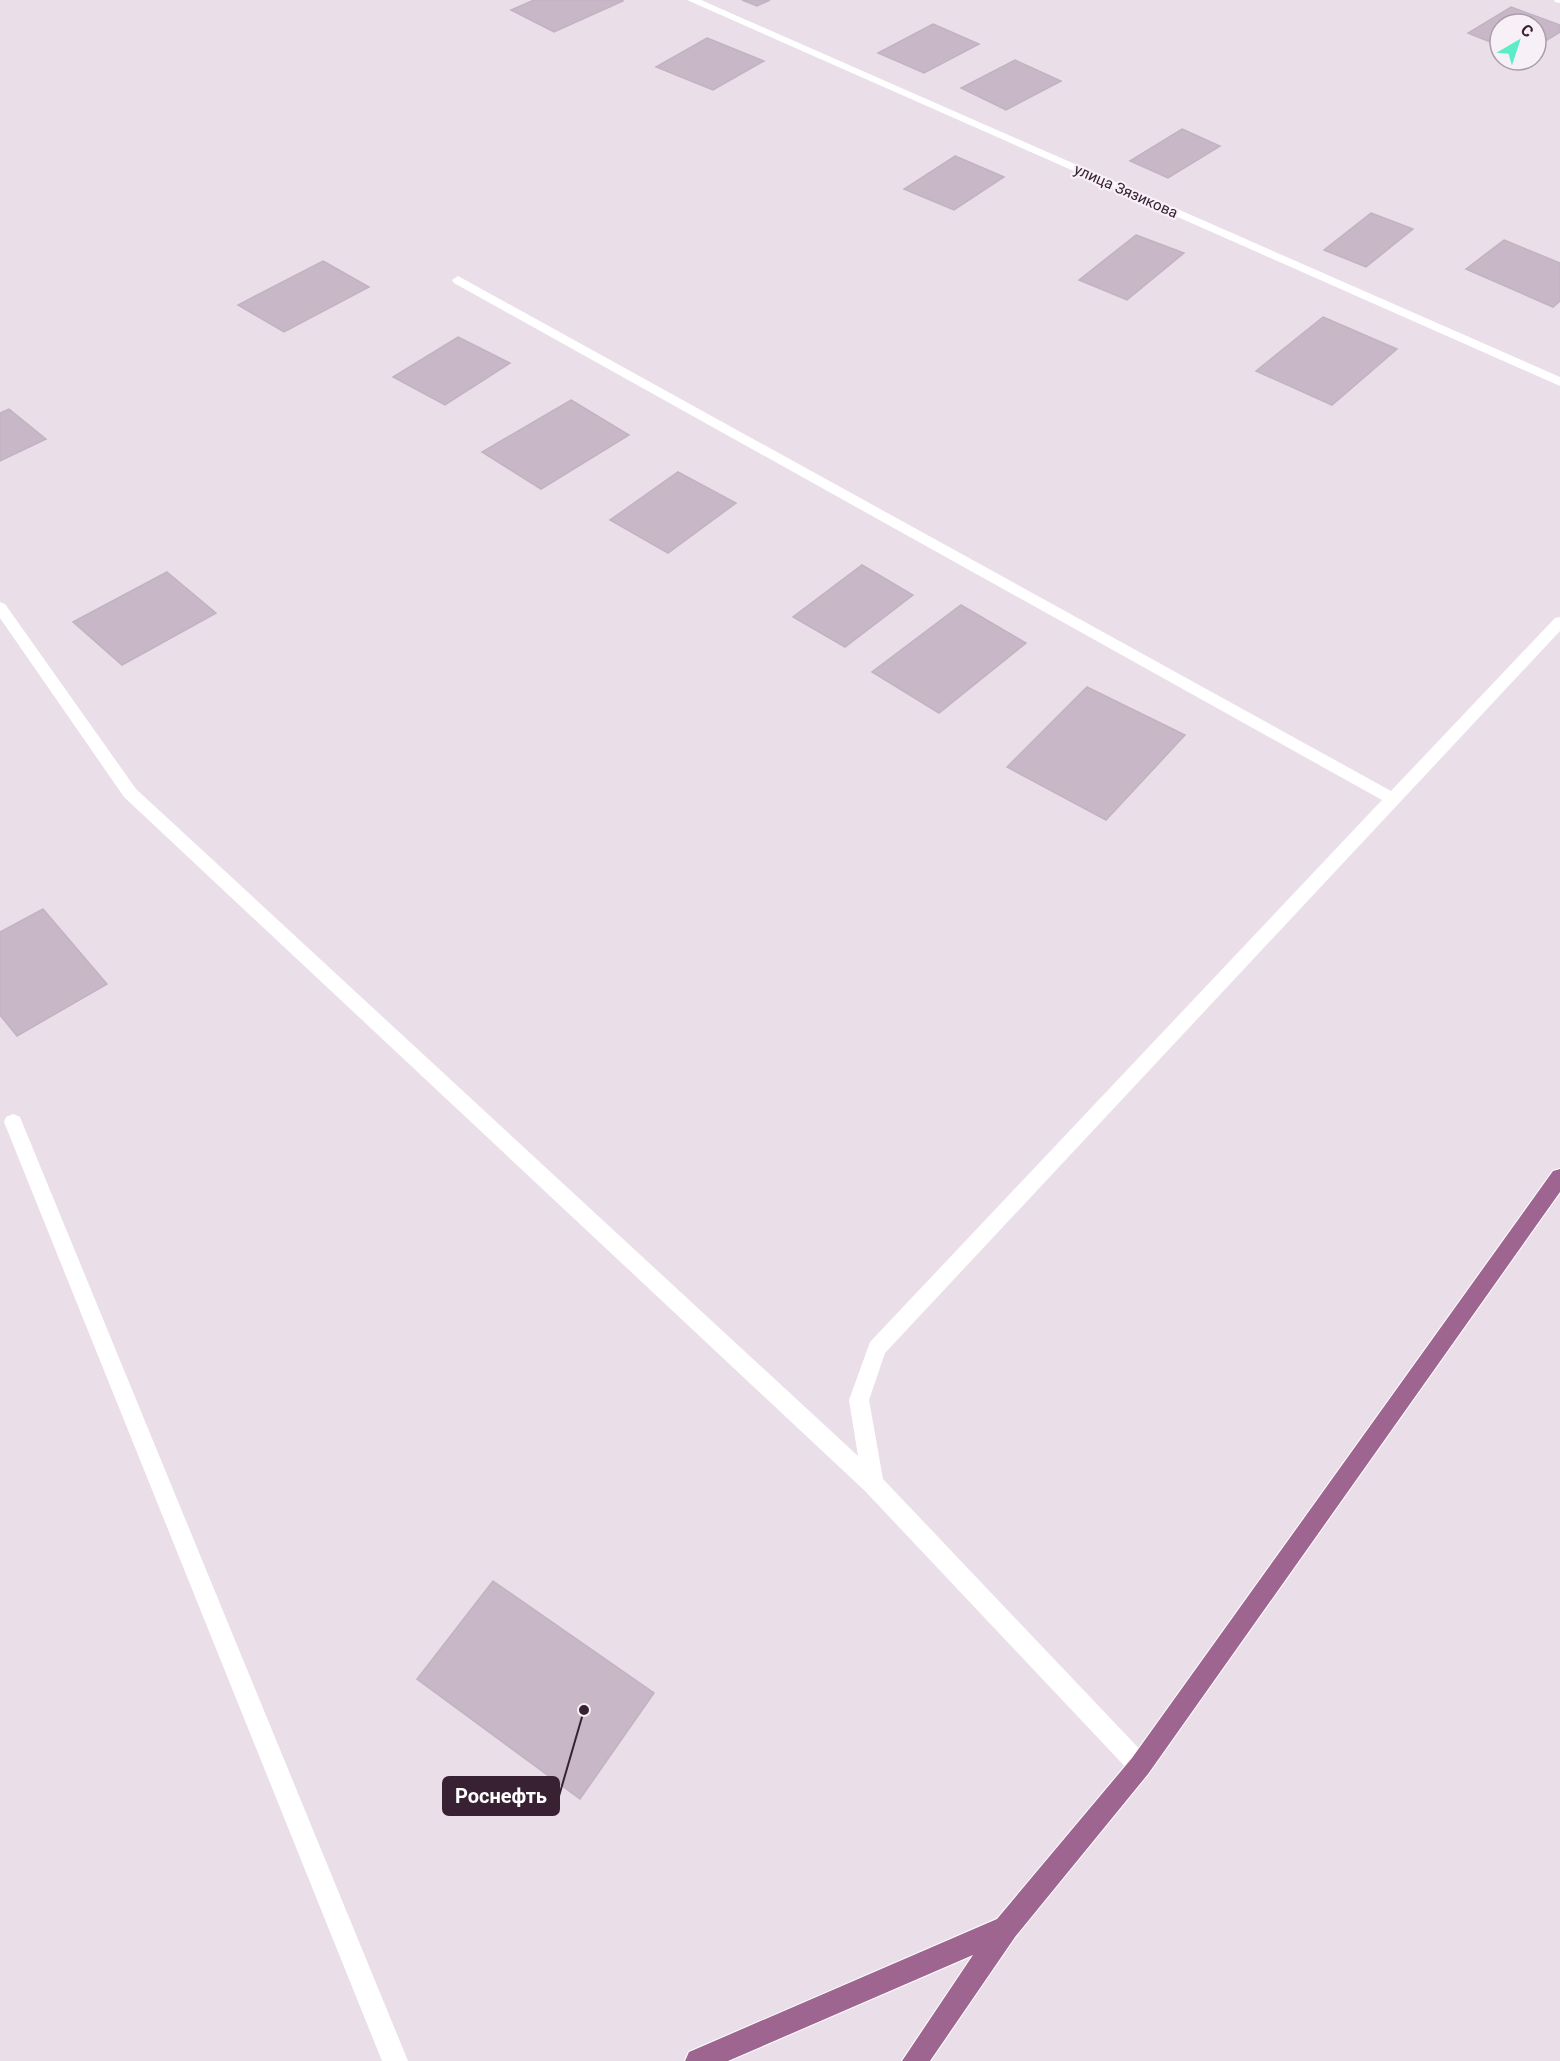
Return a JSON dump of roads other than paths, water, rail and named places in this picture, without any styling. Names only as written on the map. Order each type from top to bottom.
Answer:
[{"type":"main road","points":[[915,2061],[1006,1928],[1140,1766],[1560,1177]]},
{"type":"main road","points":[[698,2061],[1006,1928]]},
{"type":"street","name":"улица Зязикова","points":[[692,0],[1560,381]]},
{"type":"street","points":[[458,280],[1393,799]]},
{"type":"street","points":[[0,607],[130,793],[873,1484],[1140,1766]]},
{"type":"street","points":[[873,1484],[860,1400],[877,1348],[1560,622]]},
{"type":"street","points":[[13,1122],[395,2061]]},
{"type":"place","name":"Роснефть","points":[[584,1710]]}]
